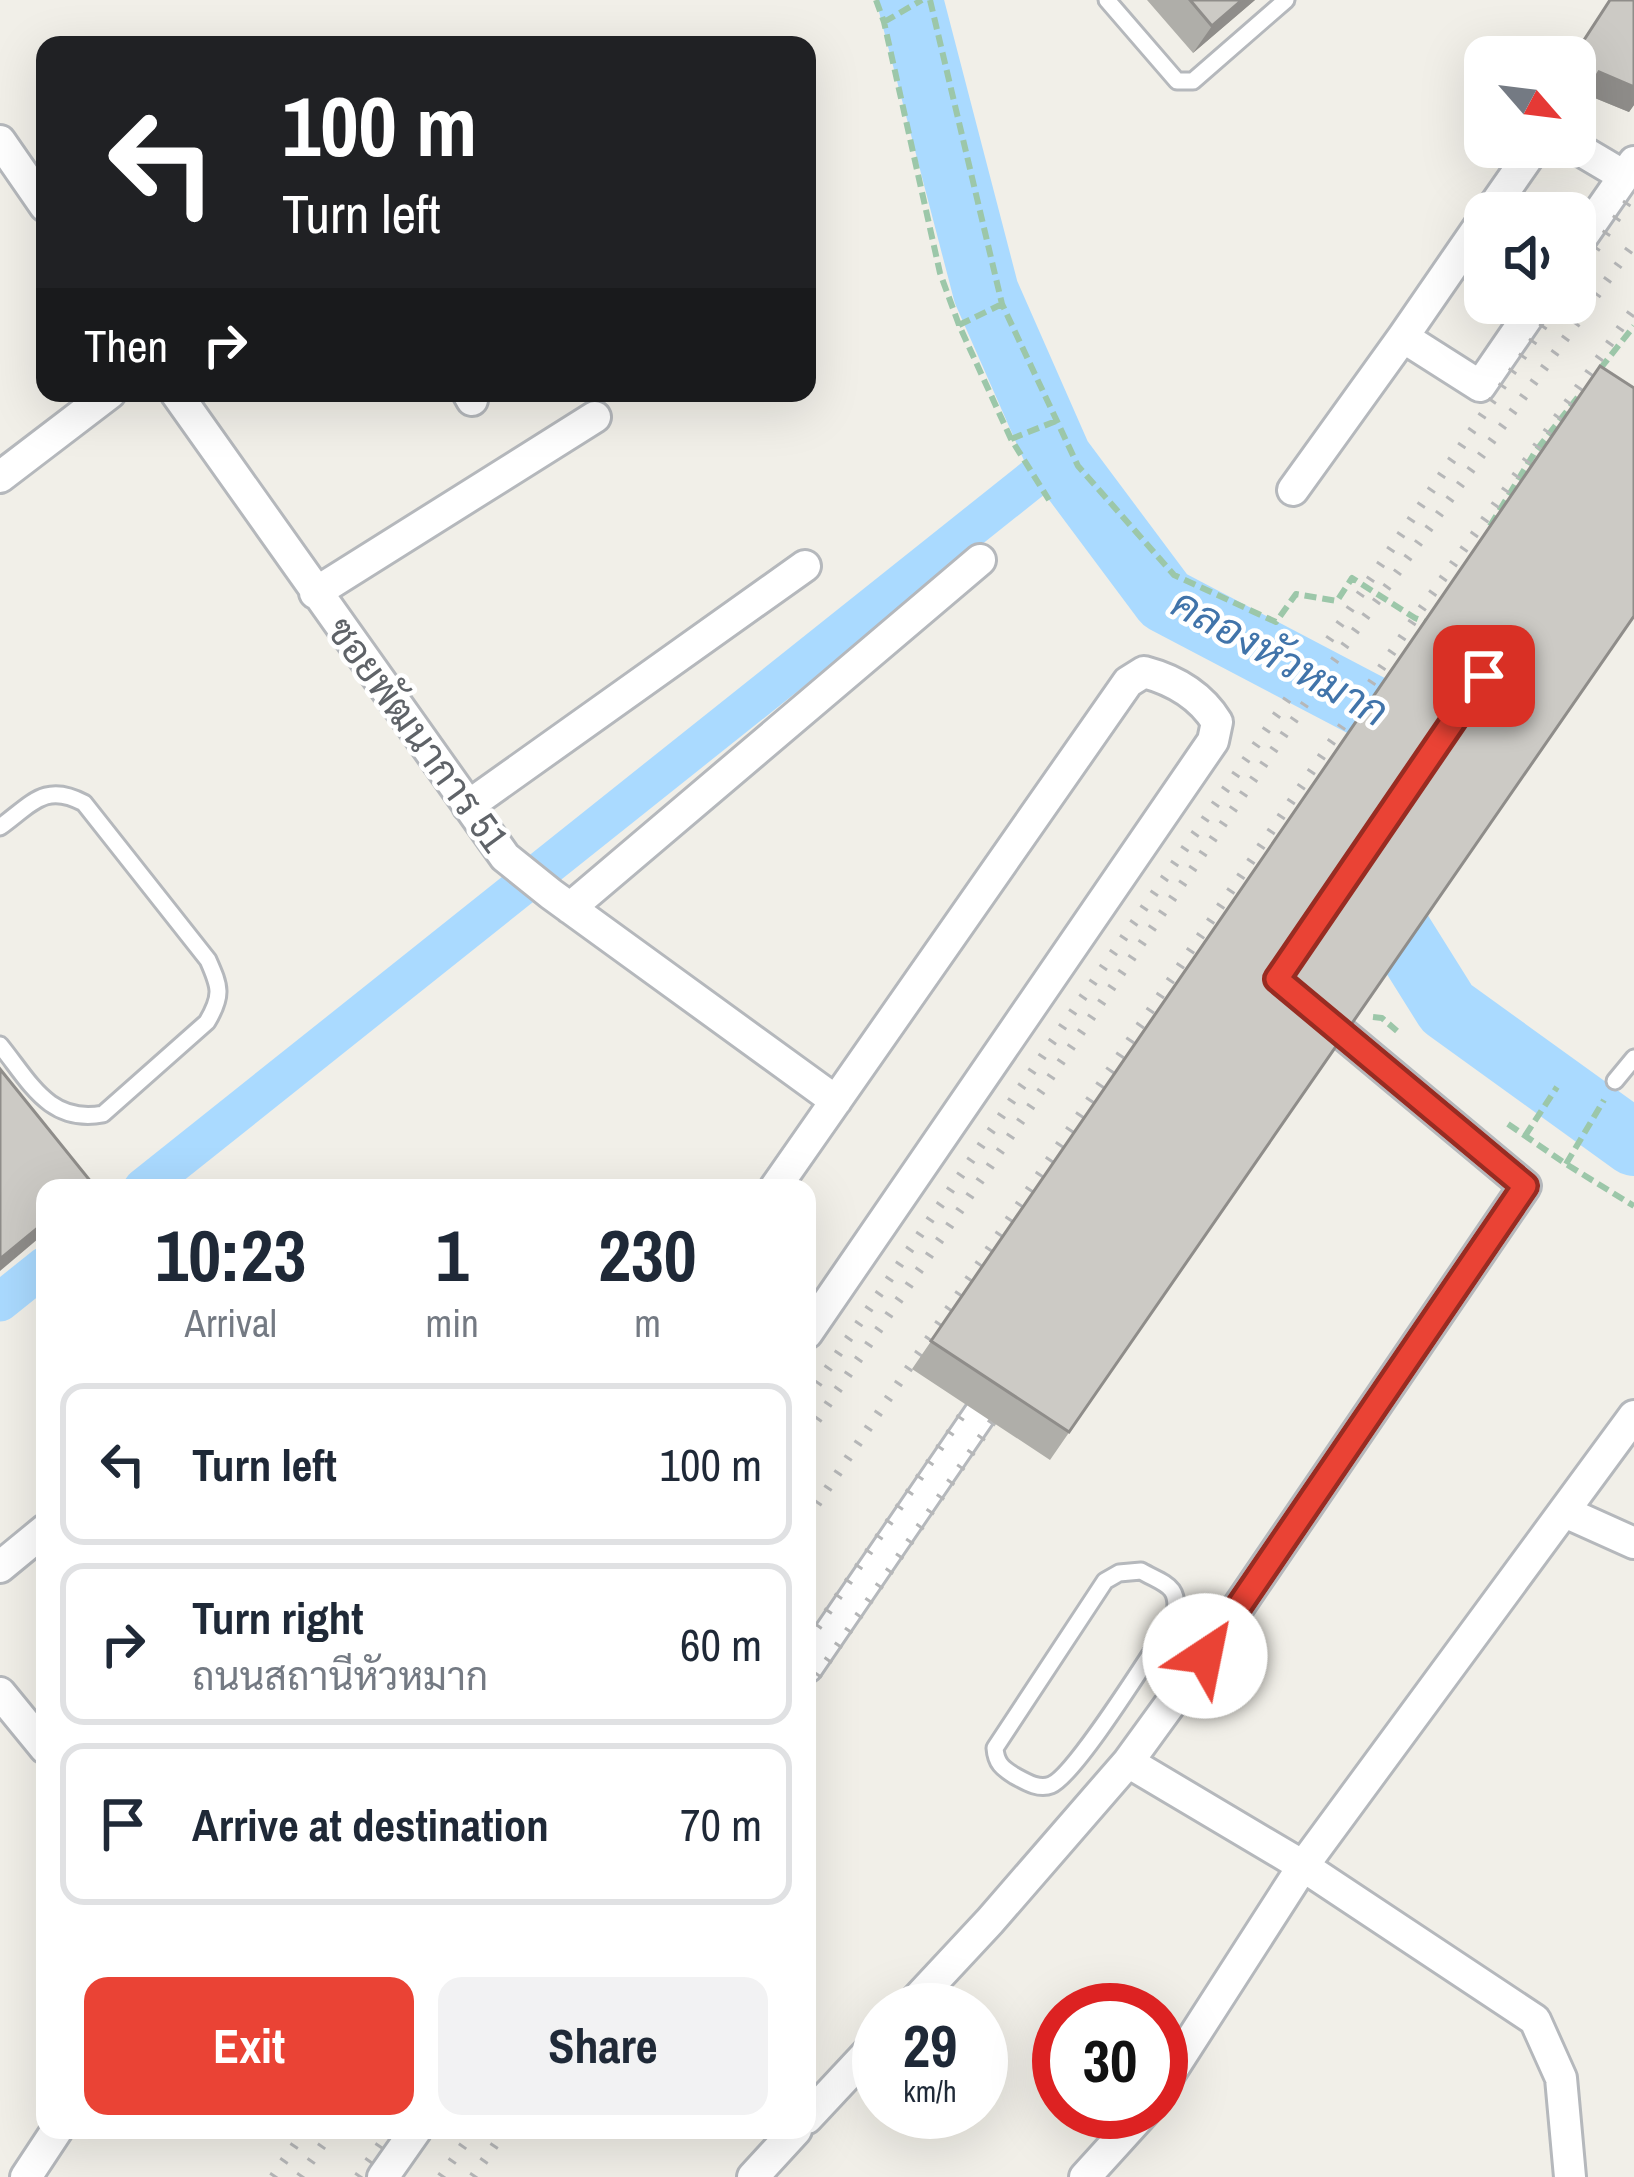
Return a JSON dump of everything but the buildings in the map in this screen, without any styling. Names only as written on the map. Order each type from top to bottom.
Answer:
[{"type":"street","points":[[0,141],[36,193]]},
{"type":"street","points":[[1596,156],[1629,169],[1596,217]]},
{"type":"street","points":[[1293,490],[1464,249]]},
{"type":"street","points":[[1402,337],[1480,386],[1523,324]]},
{"type":"street","points":[[0,477],[98,402]]},
{"type":"street","name":"ซอยพัฒนาการ 51","points":[[182,402],[505,857],[836,1101]]},
{"type":"street","points":[[315,592],[595,417]]},
{"type":"street","points":[[561,901],[980,560]]},
{"type":"street","points":[[467,806],[806,566]]},
{"type":"street","points":[[781,1179],[1128,682],[1144,672],[1164,677],[1206,704],[1217,722],[1214,742],[816,1320]]},
{"type":"street","points":[[933,1983],[1128,1762],[1525,1186],[1292,992]]},
{"type":"street","points":[[816,1654],[1022,1352]]},
{"type":"street","points":[[1188,2044],[1303,1866],[1634,1416]]},
{"type":"street","points":[[1565,1512],[1634,1543]]},
{"type":"street","points":[[0,1567],[36,1537]]},
{"type":"street","points":[[0,1693],[36,1737]]},
{"type":"street","points":[[1128,1762],[1303,1866],[1535,2020],[1561,2078],[1570,2177]]},
{"type":"street","points":[[816,2108],[852,2070]]},
{"type":"street","points":[[26,2177],[52,2139]]},
{"type":"street","points":[[383,2177],[410,2139]]},
{"type":"street","points":[[753,2177],[788,2139]]},
{"type":"street","points":[[1085,2177],[1119,2139]]},
{"type":"lane","points":[[1107,0],[1178,81],[1185,83],[1286,0]]},
{"type":"lane","points":[[0,827],[46,794],[66,794],[84,803],[208,960],[219,985],[217,1005],[207,1022],[103,1114],[86,1118],[49,1106],[0,1045]]},
{"type":"lane","points":[[1616,1081],[1634,1058]]},
{"type":"lane","points":[[1141,1571],[1172,1588],[1177,1595],[1175,1617],[1091,1741],[1054,1784],[1040,1787],[996,1760],[995,1748],[1105,1581],[1119,1573],[1141,1571]]},
{"type":"lane","points":[[1175,1617],[1207,1640],[1205,1656]]},
{"type":"path","points":[[876,0],[940,273],[1011,439],[1049,500]]},
{"type":"path","points":[[884,22],[926,0],[1002,304],[1078,466],[1174,575],[1276,622],[1296,594],[1337,601],[1352,578],[1430,625]]},
{"type":"path","points":[[959,325],[1002,304]]},
{"type":"path","points":[[1488,529],[1535,452],[1634,326]]},
{"type":"path","points":[[1011,439],[1056,421]]},
{"type":"path","points":[[1566,1164],[1616,1081]]},
{"type":"path","points":[[1525,1136],[1557,1087]]},
{"type":"waterway","name":"คลองหัวหมาก","points":[[910,0],[986,292],[1059,458],[1165,600],[1447,748]]},
{"type":"waterway","points":[[154,1179],[1059,458]]},
{"type":"waterway","name":"คลองหัวหมาก","points":[[1395,868],[1380,901],[1447,1008],[1634,1143]]},
{"type":"waterway","points":[[0,1302],[36,1273]]},
{"type":"railway","points":[[1596,248],[1634,193]]},
{"type":"railway","points":[[816,1422],[1343,648],[1634,243]]},
{"type":"railway","points":[[816,1506],[1415,618],[1634,309]]},
{"type":"railway","points":[[1329,640],[1545,324]]},
{"type":"railway","points":[[816,1386],[1291,694]]},
{"type":"railway","points":[[816,1629],[986,1380]]},
{"type":"railway","points":[[816,1678],[1012,1393]]},
{"type":"railway","points":[[273,2177],[299,2139]]},
{"type":"railway","points":[[300,2177],[327,2139]]},
{"type":"railway","points":[[358,2177],[384,2139]]},
{"type":"railway","points":[[441,2177],[468,2139]]},
{"type":"railway","points":[[473,2177],[499,2139]]},
{"type":"route","points":[[1205,1656],[1525,1186],[1277,979],[1484,676]]}]
